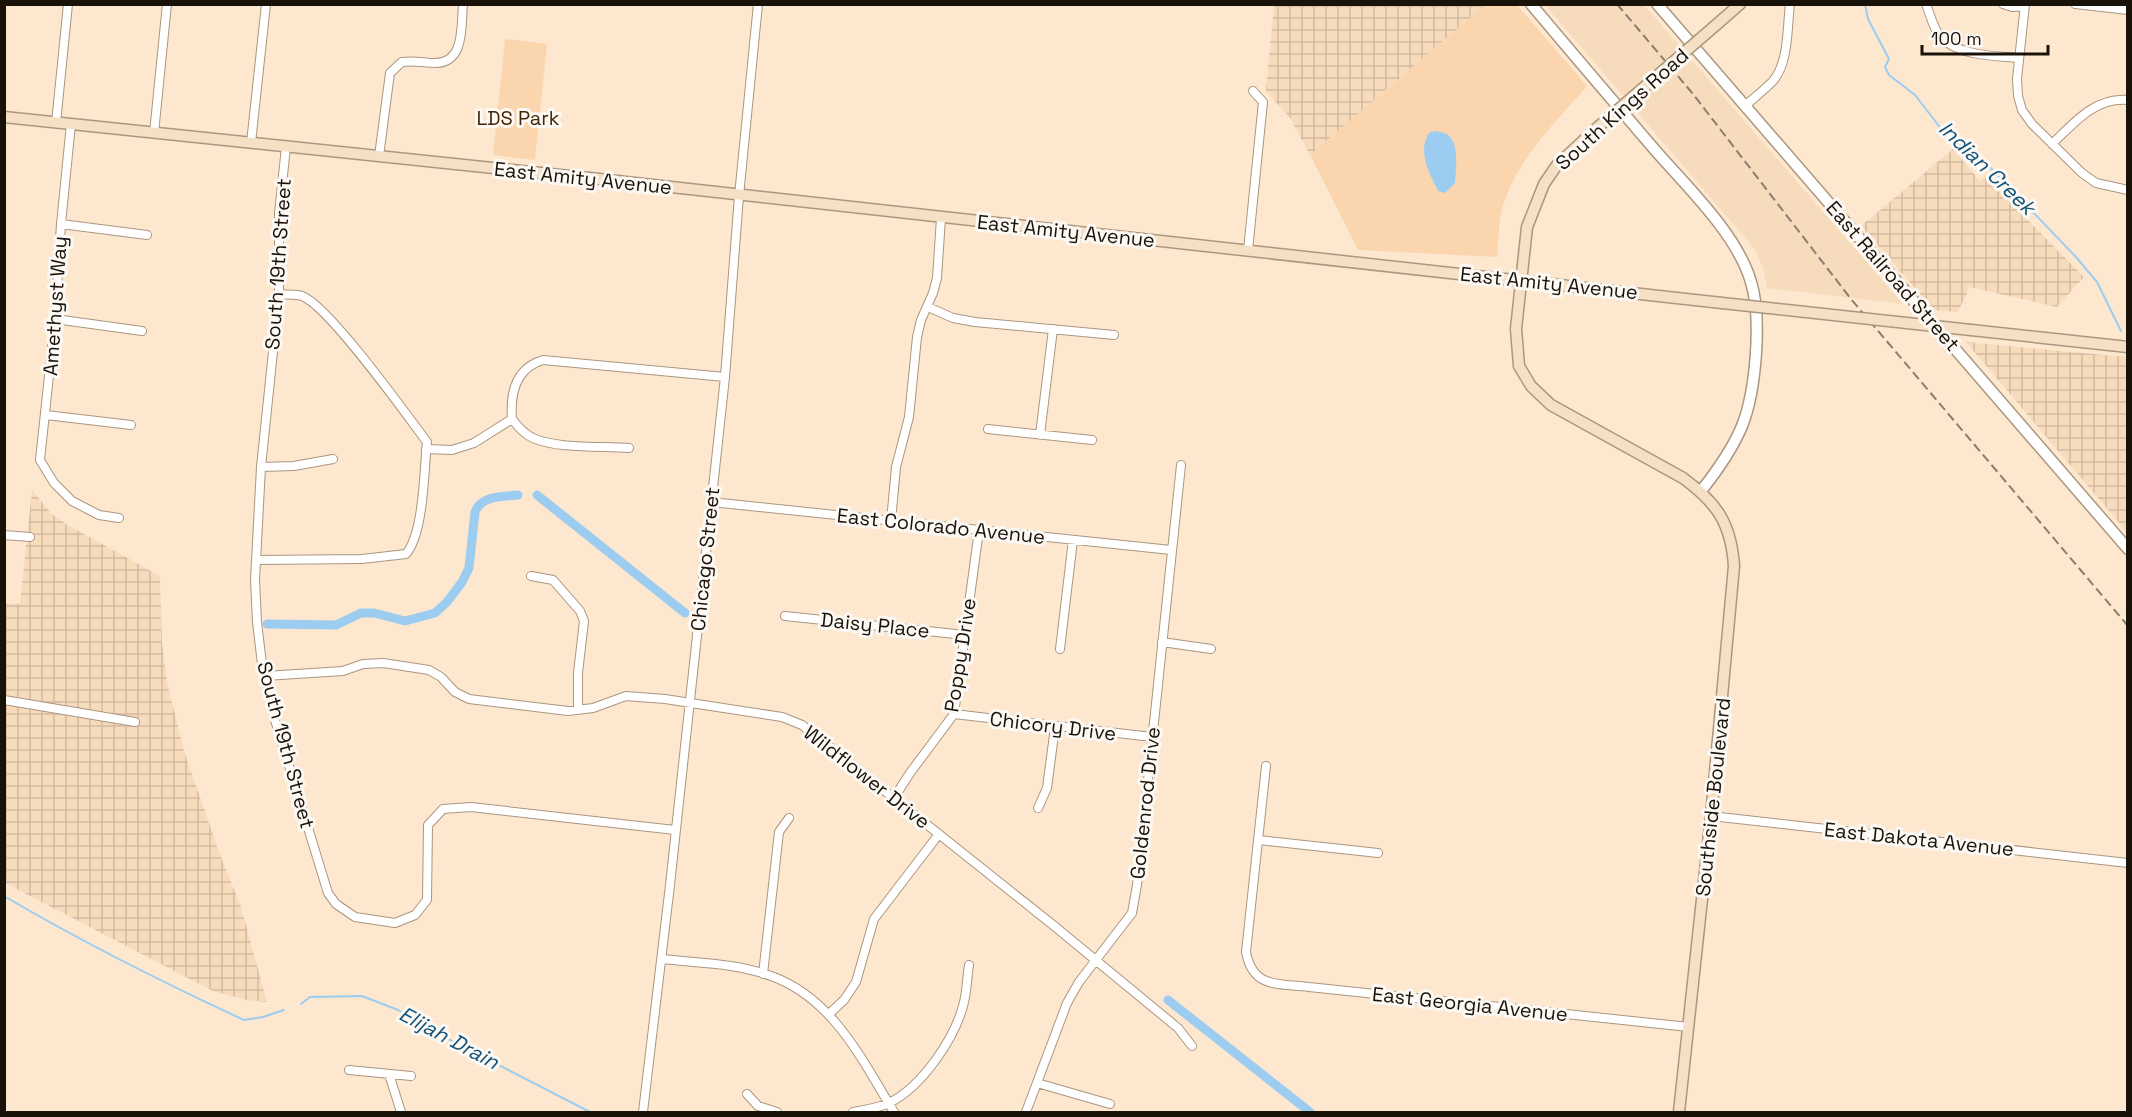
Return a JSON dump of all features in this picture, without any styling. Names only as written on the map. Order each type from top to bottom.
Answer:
[{"type":"main road","name":"South Kings Road","points":[[1701,491],[1683,478],[1551,405],[1531,386],[1519,366],[1516,329],[1527,227],[1544,184],[1557,165],[1740,4]]},
{"type":"main road","name":"East Amity Avenue","points":[[4,117],[2127,347]]},
{"type":"main road","name":"Southside Boulevard","points":[[1679,1113],[1711,816],[1734,566],[1733,543],[1726,527],[1716,507],[1701,491]]},
{"type":"street","points":[[56,123],[68,4]]},
{"type":"street","points":[[154,133],[167,4]]},
{"type":"street","points":[[251,143],[266,4]]},
{"type":"street","points":[[379,156],[390,73],[402,62],[448,61],[457,52],[463,4]]},
{"type":"street","name":"Chicago Street","points":[[643,1113],[662,959],[725,377],[739,196],[758,4]]},
{"type":"street","points":[[1531,4],[1706,209],[1742,258],[1751,281],[1756,302],[1757,324],[1750,397],[1743,424],[1733,444],[1721,465],[1701,491]]},
{"type":"street","name":"East Railroad Street","points":[[1657,4],[2127,549]]},
{"type":"street","points":[[1744,106],[1773,81],[1780,70],[1784,58],[1790,4]]},
{"type":"street","points":[[1926,4],[1938,34],[1947,42],[1965,50],[2019,58]]},
{"type":"street","points":[[2003,4],[2012,8],[2024,5],[2018,96],[2022,110],[2032,124],[2082,173],[2096,183],[2127,190]]},
{"type":"street","points":[[2075,4],[2127,10]]},
{"type":"street","points":[[1248,250],[1263,102],[1253,91]]},
{"type":"street","points":[[2052,144],[2088,111],[2117,99],[2127,100]]},
{"type":"street","name":"Amethyst Way","points":[[71,124],[55,319],[40,460],[54,483],[72,501],[99,515],[119,519]]},
{"type":"street","name":"South 19th Street","points":[[286,147],[279,213],[279,294],[261,467],[255,580],[257,622],[275,720],[328,893],[336,904],[355,917],[395,923],[416,915],[427,900],[428,825],[443,809],[471,807],[675,830]]},
{"type":"street","points":[[891,521],[896,467],[909,417],[917,337],[937,278],[941,218]]},
{"type":"street","points":[[61,224],[147,235]]},
{"type":"street","points":[[257,560],[362,559],[406,554],[412,546],[418,522],[427,442],[343,334],[317,305],[302,296],[279,294]]},
{"type":"street","points":[[928,307],[953,318],[975,322],[1114,335]]},
{"type":"street","points":[[55,319],[142,331]]},
{"type":"street","points":[[1040,435],[1053,329]]},
{"type":"street","points":[[629,448],[563,444],[535,439],[521,430],[512,419],[511,404],[514,386],[521,374],[533,363],[543,360],[725,377]]},
{"type":"street","points":[[46,415],[131,425]]},
{"type":"street","points":[[426,449],[452,450],[474,443],[512,419]]},
{"type":"street","points":[[988,429],[1092,440]]},
{"type":"street","points":[[261,467],[294,466],[333,459]]},
{"type":"street","name":"Goldenrod Drive","points":[[1026,1113],[1067,1003],[1095,960],[1132,913],[1137,885],[1181,465]]},
{"type":"street","name":"East Colorado Avenue","points":[[711,502],[1171,550]]},
{"type":"street","name":"Poppy Drive","points":[[894,798],[954,714],[979,530]]},
{"type":"street","points":[[4,535],[30,537]]},
{"type":"street","points":[[1060,649],[1073,540]]},
{"type":"street","points":[[531,576],[553,580],[579,611],[584,621],[578,673],[578,710]]},
{"type":"street","name":"Daisy Place","points":[[785,616],[964,635]]},
{"type":"street","points":[[1162,642],[1211,650]]},
{"type":"street","name":"Wildflower Drive","points":[[265,675],[343,671],[363,664],[383,663],[429,670],[441,677],[455,692],[469,699],[538,709],[578,710],[593,708],[626,696],[782,717],[802,725],[1178,1028],[1192,1046]]},
{"type":"street","points":[[4,700],[135,723]]},
{"type":"street","name":"Chicory Drive","points":[[954,714],[1152,737]]},
{"type":"street","points":[[1038,808],[1047,788],[1055,727]]},
{"type":"street","points":[[1266,766],[1259,840],[1378,853]]},
{"type":"street","name":"East Dakota Avenue","points":[[1711,816],[2127,863]]},
{"type":"street","points":[[763,974],[779,832],[789,818]]},
{"type":"street","points":[[829,1014],[844,1000],[856,982],[874,919],[939,834]]},
{"type":"street","name":"East Georgia Avenue","points":[[1259,840],[1246,952],[1254,974],[1260,979],[1309,987],[1689,1027]]},
{"type":"street","points":[[662,959],[716,965],[763,974],[793,986],[816,1000],[839,1024],[894,1113]]},
{"type":"street","points":[[853,1113],[888,1104],[913,1085],[932,1065],[947,1045],[964,1002],[969,965]]},
{"type":"street","points":[[349,1070],[411,1076]]},
{"type":"street","points":[[389,1074],[401,1113]]},
{"type":"street","points":[[1037,1083],[1110,1104]]},
{"type":"street","points":[[747,1094],[758,1106],[777,1113]]},
{"type":"shaded area","points":[[1274,5],[1485,5],[1310,155],[1291,119],[1266,91]]},
{"type":"shaded area","points":[[1545,5],[1644,5],[1903,304],[1767,288],[1763,268],[1754,248]]},
{"type":"shaded area","points":[[1953,149],[1980,181],[1985,177],[2084,277],[2057,307],[1970,287],[1958,312],[1934,310],[1861,226]]},
{"type":"shaded area","points":[[1966,342],[2127,357],[2127,532]]},
{"type":"shaded area","points":[[32,490],[52,514],[66,524],[160,576],[162,643],[167,682],[184,751],[241,907],[267,1002],[246,1000],[213,991],[5,883],[4,603],[20,604]]},
{"type":"green space","points":[[1485,5],[1517,5],[1587,86],[1540,140],[1511,185],[1501,215],[1497,257],[1358,250],[1310,155]]},
{"type":"green space","name":"LDS Park","points":[[505,39],[547,44],[535,160],[493,155]]},
{"type":"water","points":[[1436,131],[1450,137],[1456,153],[1455,183],[1445,193],[1438,191],[1428,170],[1424,154],[1426,139],[1430,132]]},
{"type":"waterway","name":"Indian Creek","points":[[1865,4],[1868,19],[1889,59],[1885,67],[1889,75],[1915,95],[1942,130],[1956,143],[1981,158],[2076,257],[2097,282],[2121,331]]},
{"type":"waterway","points":[[267,624],[336,625],[361,613],[374,613],[405,621],[435,613],[447,602],[469,568],[475,512],[478,506],[493,498],[518,495]]},
{"type":"waterway","points":[[537,495],[685,613]]},
{"type":"waterway","name":"Elijah Drain","points":[[4,896],[122,961],[244,1020],[284,1010]]},
{"type":"waterway","name":"Elijah Drain","points":[[301,1004],[310,997],[362,996],[398,1010],[450,1040],[590,1112]]},
{"type":"waterway","points":[[1168,1000],[1310,1112]]},
{"type":"railway","points":[[1617,4],[1693,94],[1851,299],[2128,626]]}]
